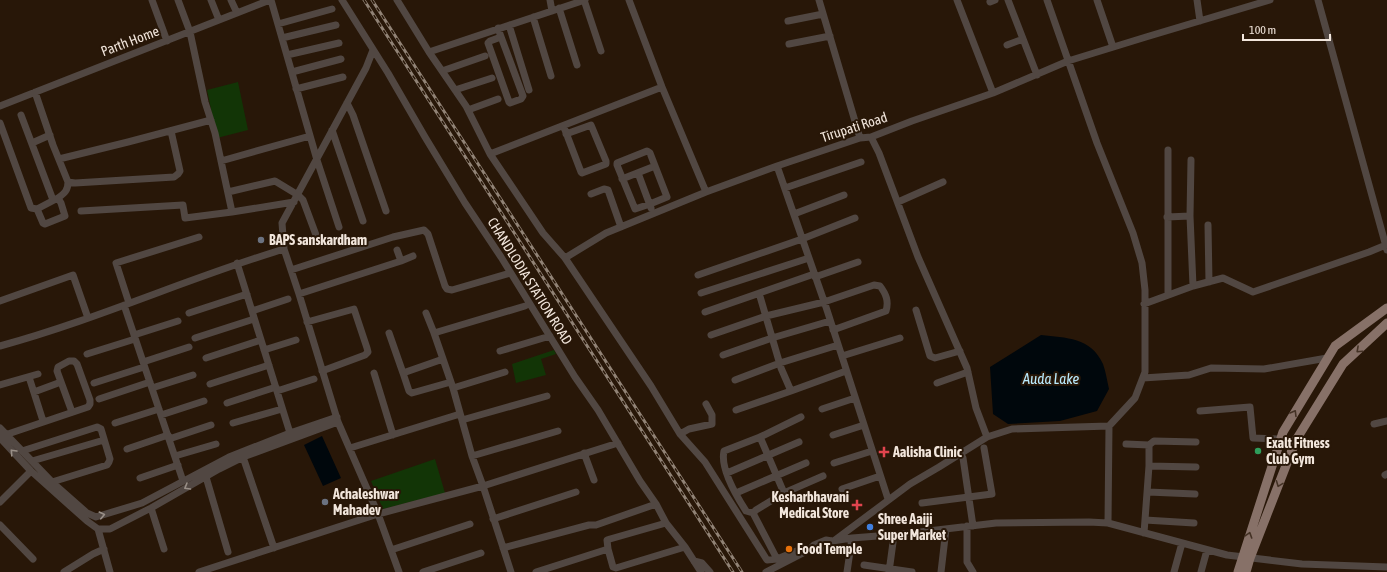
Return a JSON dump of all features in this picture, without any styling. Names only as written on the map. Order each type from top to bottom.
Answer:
[{"type":"main road","points":[[1246,572],[1246,557],[1283,432],[1335,346],[1387,308]]},
{"type":"main road","points":[[1238,572],[1246,557],[1296,440],[1343,364],[1387,323]]},
{"type":"street","points":[[152,0],[167,41]]},
{"type":"street","points":[[178,0],[190,32],[205,102],[211,120],[232,212]]},
{"type":"street","points":[[211,0],[219,20]]},
{"type":"street","points":[[231,0],[237,13]]},
{"type":"street","points":[[271,0],[317,160],[339,227]]},
{"type":"street","name":"Parth Home","points":[[0,106],[237,13],[250,4],[271,0]]},
{"type":"street","name":"CHANDLODIA STATION ROAD","points":[[342,0],[388,73],[425,138],[465,203],[618,443],[656,504],[666,523],[685,547],[701,572]]},
{"type":"street","points":[[397,0],[468,110],[490,154],[543,233],[565,258],[651,386],[680,434],[705,462],[767,560],[777,559],[802,548],[809,550]]},
{"type":"street","points":[[550,0],[552,11]]},
{"type":"street","points":[[430,52],[584,0],[601,51]]},
{"type":"street","points":[[629,0],[662,87],[706,192]]},
{"type":"street","points":[[819,0],[860,138]]},
{"type":"street","points":[[957,0],[993,93]]},
{"type":"street","points":[[1008,0],[1037,75]]},
{"type":"street","points":[[1048,0],[1097,143],[1133,233],[1142,263],[1144,280],[1145,372],[1134,398],[1109,426],[1108,523]]},
{"type":"street","points":[[1097,0],[1113,47]]},
{"type":"street","points":[[1197,0],[1200,21]]},
{"type":"street","name":"Tirupati Road","points":[[565,258],[606,232],[706,192],[860,138],[871,137],[993,93],[1068,61],[1270,0]]},
{"type":"street","points":[[1144,304],[1193,286],[1223,278],[1253,292],[1369,252],[1386,248],[1318,0]]},
{"type":"street","points":[[559,8],[577,65]]},
{"type":"street","points":[[278,24],[332,9]]},
{"type":"street","points":[[788,22],[823,14]]},
{"type":"street","points":[[533,17],[551,76]]},
{"type":"street","points":[[509,25],[529,90]]},
{"type":"street","points":[[282,38],[336,26]]},
{"type":"street","points":[[498,28],[502,37],[523,96],[521,99],[510,103],[488,43],[502,37]]},
{"type":"street","points":[[789,44],[830,36]]},
{"type":"street","points":[[1007,45],[1023,39]]},
{"type":"street","points":[[287,55],[339,43]]},
{"type":"street","points":[[373,50],[366,68],[282,223],[284,248],[337,420],[378,514],[399,572]]},
{"type":"street","points":[[442,71],[486,56]]},
{"type":"street","points":[[292,72],[341,59]]},
{"type":"street","points":[[296,89],[343,77]]},
{"type":"street","points":[[455,90],[492,78]]},
{"type":"street","points":[[490,154],[662,87]]},
{"type":"street","points":[[35,92],[68,182],[68,188],[65,193],[36,209]]},
{"type":"street","points":[[468,110],[498,99]]},
{"type":"street","points":[[347,103],[353,115],[386,211]]},
{"type":"street","points":[[0,123],[31,208],[36,209],[43,223],[45,224],[64,217],[66,214],[55,199],[21,115]]},
{"type":"street","points":[[59,159],[211,120]]},
{"type":"street","points":[[563,126],[566,134],[582,173],[606,164],[591,125],[566,134]]},
{"type":"street","points":[[332,130],[363,220]]},
{"type":"street","points":[[68,182],[75,183],[174,176],[180,171],[171,131]]},
{"type":"street","points":[[32,143],[50,135]]},
{"type":"street","points":[[221,161],[310,136]]},
{"type":"street","points":[[871,137],[879,153],[918,257],[960,351],[968,372],[976,408],[987,437]]},
{"type":"street","points":[[1168,150],[1168,295]]},
{"type":"street","points":[[647,151],[650,153],[655,166],[667,197],[635,209],[617,163],[647,151]]},
{"type":"street","points":[[1191,160],[1190,216],[1193,286]]},
{"type":"street","points":[[785,188],[861,162]]},
{"type":"street","points":[[622,178],[655,166]]},
{"type":"street","points":[[778,166],[888,499]]},
{"type":"street","points":[[638,173],[653,213]]},
{"type":"street","points":[[228,192],[275,181],[298,195],[305,203],[316,235]]},
{"type":"street","points":[[898,202],[943,182]]},
{"type":"street","points":[[591,194],[604,189],[608,190],[621,226]]},
{"type":"street","points":[[794,214],[844,195]]},
{"type":"street","points":[[81,211],[182,205],[185,218],[294,202]]},
{"type":"street","points":[[1168,217],[1190,216]]},
{"type":"street","points":[[698,275],[802,239],[855,218]]},
{"type":"street","points":[[1208,225],[1209,282]]},
{"type":"street","points":[[291,270],[393,237],[424,230],[428,234],[445,286],[448,289],[452,290],[510,272]]},
{"type":"street","points":[[183,481],[135,337],[116,264],[199,237]]},
{"type":"street","points":[[0,346],[23,340],[88,318],[237,263],[284,248]]},
{"type":"street","points":[[397,250],[401,261]]},
{"type":"street","points":[[299,294],[413,256]]},
{"type":"street","points":[[701,293],[809,258]]},
{"type":"street","points":[[705,312],[759,293],[858,262]]},
{"type":"street","points":[[237,263],[290,433]]},
{"type":"street","points":[[0,302],[74,275],[88,318]]},
{"type":"street","points":[[711,335],[766,316],[824,302],[874,285],[880,286],[886,294],[886,311],[833,330]]},
{"type":"street","points":[[759,293],[790,391]]},
{"type":"street","points":[[189,313],[247,294]]},
{"type":"street","points":[[252,311],[288,299]]},
{"type":"street","points":[[434,333],[525,306]]},
{"type":"street","points":[[307,322],[354,309],[367,348],[368,352],[365,355],[322,371]]},
{"type":"street","points":[[916,310],[930,356],[935,358],[960,351]]},
{"type":"street","points":[[426,313],[452,385],[472,456],[511,572]]},
{"type":"street","points":[[194,338],[254,319]]},
{"type":"street","points":[[87,354],[178,321]]},
{"type":"street","points":[[723,356],[772,338],[830,321]]},
{"type":"street","points":[[389,333],[409,391],[412,393],[505,372]]},
{"type":"street","points":[[500,351],[550,336]]},
{"type":"street","points":[[842,356],[900,338]]},
{"type":"street","points":[[206,358],[261,340]]},
{"type":"street","points":[[264,350],[296,340]]},
{"type":"street","points":[[735,380],[780,363],[838,345]]},
{"type":"street","points":[[94,383],[189,347]]},
{"type":"street","points":[[1143,378],[1189,375],[1211,368],[1264,369],[1327,358]]},
{"type":"street","points":[[403,373],[443,359]]},
{"type":"street","points":[[2,436],[88,407],[90,404],[77,364],[74,361],[58,367],[57,371],[72,412]]},
{"type":"street","points":[[210,384],[269,365]]},
{"type":"street","points":[[736,410],[846,371]]},
{"type":"street","points":[[937,383],[968,372]]},
{"type":"street","points":[[374,373],[394,435]]},
{"type":"street","points":[[0,385],[38,374]]},
{"type":"street","points":[[99,399],[193,375]]},
{"type":"street","points":[[29,376],[43,422]]},
{"type":"street","points":[[227,403],[314,379]]},
{"type":"street","points":[[34,392],[61,382]]},
{"type":"street","points":[[350,448],[461,417],[547,396]]},
{"type":"street","points":[[822,409],[855,398]]},
{"type":"street","points":[[115,423],[204,401]]},
{"type":"street","points":[[680,434],[689,429],[712,424],[712,416],[706,404]]},
{"type":"street","points":[[1200,411],[1250,407],[1253,438],[1280,439]]},
{"type":"street","points":[[233,423],[282,409]]},
{"type":"street","points":[[777,559],[753,513],[746,511],[736,493],[724,464],[724,451],[760,437],[801,418]]},
{"type":"street","points":[[2,436],[22,451],[52,482],[87,513],[96,517],[142,503],[229,457],[290,433],[337,420]]},
{"type":"street","points":[[0,428],[2,436],[31,471],[87,521],[98,529],[110,530],[243,457],[337,420]]},
{"type":"street","points":[[1374,424],[1387,421]]},
{"type":"street","points":[[127,449],[211,425]]},
{"type":"street","points":[[833,435],[864,425]]},
{"type":"street","points":[[833,541],[910,484],[987,437],[1012,429],[1109,426]]},
{"type":"street","points":[[22,451],[97,427],[101,429],[110,459],[107,465],[52,482]]},
{"type":"street","points":[[472,456],[558,431]]},
{"type":"street","points":[[760,437],[784,493]]},
{"type":"street","points":[[32,461],[104,440]]},
{"type":"street","points":[[1126,444],[1149,445],[1154,441],[1196,442]]},
{"type":"street","points":[[727,473],[799,442]]},
{"type":"street","points":[[199,572],[378,514],[483,486],[618,443]]},
{"type":"street","points":[[175,456],[216,444]]},
{"type":"street","points":[[1144,533],[1148,492],[1149,445]]},
{"type":"street","points":[[922,503],[992,494],[984,448]]},
{"type":"street","points":[[834,463],[872,451]]},
{"type":"street","points":[[584,453],[594,480]]},
{"type":"street","points":[[243,457],[274,548]]},
{"type":"street","points":[[963,458],[970,526],[967,562],[973,572]]},
{"type":"street","points":[[736,493],[806,463]]},
{"type":"street","points":[[140,478],[178,465]]},
{"type":"street","points":[[1149,466],[1196,468]]},
{"type":"street","points":[[0,502],[31,471]]},
{"type":"street","points":[[206,476],[228,552]]},
{"type":"street","points":[[753,513],[784,493],[823,476]]},
{"type":"street","points":[[842,489],[880,476]]},
{"type":"street","points":[[493,519],[576,492]]},
{"type":"street","points":[[1148,492],[1194,494]]},
{"type":"street","points":[[503,548],[589,525],[596,525],[656,504]]},
{"type":"street","points":[[151,508],[164,549]]},
{"type":"street","points":[[1145,520],[1194,523]]},
{"type":"street","points":[[766,572],[809,550],[814,545],[826,540],[833,541],[894,535],[996,523],[1089,522],[1108,523],[1227,556],[1302,564],[1387,567]]},
{"type":"street","points":[[666,523],[607,540],[613,567],[616,568],[685,547]]},
{"type":"street","points":[[391,550],[470,524]]},
{"type":"street","points":[[0,525],[33,559]]},
{"type":"street","points":[[98,529],[110,572]]},
{"type":"street","points":[[941,572],[946,529]]},
{"type":"street","points":[[889,570],[894,535]]},
{"type":"street","points":[[847,572],[852,538]]},
{"type":"street","points":[[1174,572],[1182,543]]},
{"type":"street","points":[[64,572],[104,549]]},
{"type":"street","points":[[536,572],[608,549]]},
{"type":"street","points":[[1200,572],[1207,550]]},
{"type":"street","points":[[423,572],[481,553]]},
{"type":"street","points":[[694,561],[702,563],[710,572]]},
{"type":"street","points":[[864,565],[889,570],[912,572]]},
{"type":"green space","points":[[238,82],[248,130],[217,138],[207,90]]},
{"type":"green space","points":[[554,350],[556,354],[541,359],[546,375],[516,383],[512,364]]},
{"type":"green space","points":[[435,459],[445,493],[383,509],[371,481]]},
{"type":"water","name":"Auda Lake","points":[[1041,335],[1077,340],[1092,348],[1103,364],[1109,389],[1097,411],[1060,421],[1008,424],[993,414],[990,367]]},
{"type":"water","points":[[322,436],[341,478],[323,486],[304,445]]},
{"type":"railway","points":[[364,0],[733,572]]},
{"type":"railway","points":[[372,0],[742,572]]},
{"type":"place","name":"BAPS sanskardham","points":[[261,240]]},
{"type":"place","name":"Exalt Fitness Club Gym","points":[[1258,451]]},
{"type":"place","name":"Aalisha Clinic","points":[[884,452]]},
{"type":"place","name":"Achaleshwar Mahadev","points":[[325,502]]},
{"type":"place","name":"Kesharbhavani Medical Store","points":[[857,505]]},
{"type":"place","name":"Shree Aaiji Super Market","points":[[870,527]]},
{"type":"place","name":"Food Temple","points":[[789,549]]}]
